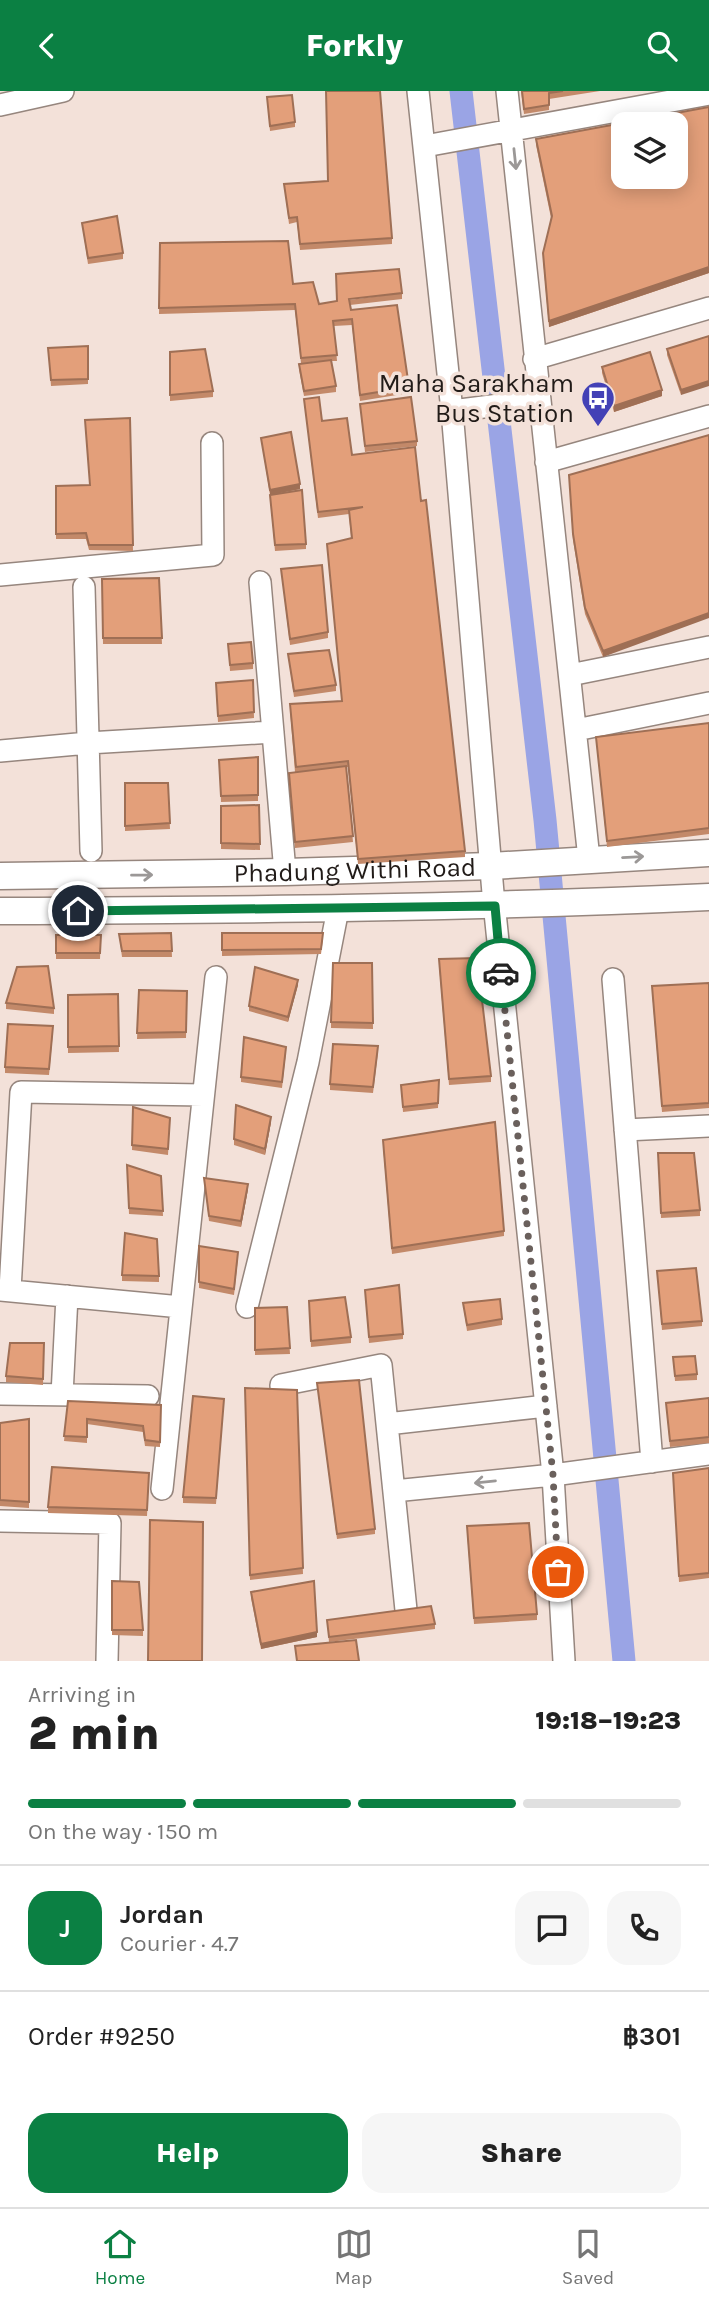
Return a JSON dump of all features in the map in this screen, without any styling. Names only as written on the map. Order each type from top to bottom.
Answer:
[{"type":"main road","name":"Phadung Withi Road","points":[[0,876],[285,873],[503,865],[709,853]]},
{"type":"main road","name":"Phadung Withi Road","points":[[0,911],[507,906],[709,897]]},
{"type":"street","points":[[0,105],[63,91]]},
{"type":"street","points":[[418,91],[507,906],[545,1405],[563,1474],[564,1661]]},
{"type":"street","points":[[507,91],[576,730],[577,860]]},
{"type":"street","points":[[425,146],[709,94]]},
{"type":"street","points":[[534,359],[709,308]]},
{"type":"street","points":[[452,411],[539,400]]},
{"type":"street","points":[[546,462],[709,416]]},
{"type":"street","points":[[0,575],[213,555],[212,443]]},
{"type":"street","points":[[260,582],[285,873]]},
{"type":"street","points":[[85,587],[91,851]]},
{"type":"street","points":[[570,675],[709,647]]},
{"type":"street","points":[[576,730],[709,703]]},
{"type":"street","points":[[0,751],[273,732]]},
{"type":"street","points":[[247,1307],[308,1062],[338,909]]},
{"type":"street","points":[[162,1489],[216,977]]},
{"type":"street","points":[[613,979],[647,1462]]},
{"type":"street","points":[[181,1307],[5,1290],[21,1092],[203,1095]]},
{"type":"street","points":[[625,1130],[709,1126]]},
{"type":"street","points":[[62,1395],[67,1296]]},
{"type":"street","points":[[284,1437],[281,1385],[381,1365],[406,1610]]},
{"type":"street","points":[[0,1394],[148,1396]]},
{"type":"street","points":[[387,1424],[545,1405]]},
{"type":"street","points":[[394,1491],[563,1474],[709,1454]]},
{"type":"street","points":[[0,1521],[110,1523],[107,1661]]},
{"type":"building","points":[[326,91],[380,91],[392,238],[300,244],[297,217],[289,218],[284,184],[328,181]]},
{"type":"building","points":[[522,91],[563,91],[549,93],[549,105],[524,109]]},
{"type":"building","points":[[292,95],[295,122],[270,126],[267,97]]},
{"type":"building","points":[[709,107],[709,267],[549,321],[543,253],[552,216],[536,139],[611,125],[611,189],[688,189],[688,112],[682,112]]},
{"type":"building","points":[[117,216],[123,253],[88,258],[82,223]]},
{"type":"building","points":[[288,241],[293,284],[313,282],[319,304],[337,301],[336,274],[399,269],[402,293],[349,299],[351,310],[397,305],[409,387],[360,395],[352,319],[333,321],[337,355],[301,358],[295,304],[159,308],[160,243]]},
{"type":"building","points":[[709,336],[709,381],[681,390],[667,349]]},
{"type":"building","points":[[88,346],[88,379],[51,380],[48,348]]},
{"type":"building","points":[[205,349],[213,391],[170,395],[170,352]]},
{"type":"building","points":[[650,352],[662,390],[614,406],[602,367]]},
{"type":"building","points":[[331,360],[336,386],[304,391],[299,364]]},
{"type":"building","points":[[319,397],[322,421],[347,418],[352,455],[415,447],[421,501],[426,500],[465,851],[358,859],[348,761],[296,767],[290,704],[342,701],[327,544],[352,538],[349,510],[363,507],[318,512],[304,399]]},
{"type":"building","points":[[411,397],[417,441],[365,446],[360,404]]},
{"type":"building","points":[[130,418],[133,545],[89,545],[86,533],[56,534],[56,486],[90,485],[85,420]]},
{"type":"building","points":[[291,432],[300,484],[270,490],[261,438]]},
{"type":"building","points":[[709,435],[709,613],[603,651],[585,608],[573,534],[569,475]]},
{"type":"building","points":[[302,490],[306,544],[275,545],[270,495]]},
{"type":"building","points":[[322,565],[328,632],[290,639],[281,569]]},
{"type":"building","points":[[159,578],[162,638],[103,638],[102,579]]},
{"type":"building","points":[[251,642],[253,663],[230,665],[228,644]]},
{"type":"building","points":[[329,650],[336,685],[294,691],[288,654]]},
{"type":"building","points":[[253,680],[254,712],[218,716],[216,683]]},
{"type":"building","points":[[709,723],[709,828],[607,841],[596,737]]},
{"type":"building","points":[[258,757],[258,795],[221,796],[219,760]]},
{"type":"building","points":[[346,766],[353,836],[295,842],[289,773]]},
{"type":"building","points":[[125,783],[168,783],[170,823],[125,826]]},
{"type":"building","points":[[259,805],[260,844],[221,843],[221,806]]},
{"type":"building","points":[[171,933],[172,951],[122,951],[119,934]]},
{"type":"building","points":[[222,933],[323,933],[321,949],[222,950]]},
{"type":"building","points":[[56,935],[101,935],[100,953],[56,953]]},
{"type":"building","points":[[477,958],[491,1076],[449,1079],[439,959]]},
{"type":"building","points":[[333,963],[372,963],[373,1023],[331,1022]]},
{"type":"building","points":[[48,966],[54,1008],[6,1003],[17,967]]},
{"type":"building","points":[[255,967],[298,980],[288,1017],[249,1006]]},
{"type":"building","points":[[709,983],[709,1103],[662,1106],[652,986]]},
{"type":"building","points":[[139,990],[187,991],[186,1032],[137,1033]]},
{"type":"building","points":[[118,994],[119,1046],[68,1047],[68,995]]},
{"type":"building","points":[[8,1024],[53,1026],[49,1069],[5,1067]]},
{"type":"building","points":[[244,1037],[286,1047],[282,1082],[241,1077]]},
{"type":"building","points":[[333,1044],[378,1046],[373,1087],[330,1084]]},
{"type":"building","points":[[439,1080],[438,1103],[403,1107],[401,1085]]},
{"type":"building","points":[[236,1105],[271,1117],[265,1149],[234,1139]]},
{"type":"building","points":[[133,1107],[170,1118],[168,1149],[132,1145]]},
{"type":"building","points":[[495,1122],[504,1231],[392,1248],[383,1140]]},
{"type":"building","points":[[658,1153],[694,1153],[700,1210],[661,1213]]},
{"type":"building","points":[[127,1165],[161,1176],[163,1211],[129,1208]]},
{"type":"building","points":[[204,1178],[248,1184],[241,1221],[209,1216]]},
{"type":"building","points":[[125,1233],[157,1239],[159,1276],[122,1275]]},
{"type":"building","points":[[199,1246],[238,1252],[234,1289],[199,1282]]},
{"type":"building","points":[[696,1268],[702,1321],[662,1324],[657,1271]]},
{"type":"building","points":[[399,1285],[403,1334],[369,1337],[365,1290]]},
{"type":"building","points":[[345,1297],[351,1337],[311,1341],[309,1301]]},
{"type":"building","points":[[500,1299],[502,1319],[467,1325],[463,1303]]},
{"type":"building","points":[[287,1307],[290,1348],[255,1350],[255,1308]]},
{"type":"building","points":[[10,1343],[44,1343],[43,1379],[6,1376]]},
{"type":"building","points":[[695,1356],[697,1374],[675,1376],[673,1357]]},
{"type":"building","points":[[359,1380],[375,1529],[337,1534],[317,1383]]},
{"type":"building","points":[[245,1388],[297,1390],[303,1568],[250,1575]]},
{"type":"building","points":[[193,1396],[224,1399],[216,1498],[183,1497]]},
{"type":"building","points":[[709,1398],[709,1437],[670,1441],[666,1403]]},
{"type":"building","points":[[68,1401],[161,1405],[160,1442],[145,1440],[143,1426],[87,1419],[87,1437],[64,1436]]},
{"type":"building","points":[[29,1419],[29,1502],[0,1500],[0,1423]]},
{"type":"building","points":[[52,1467],[149,1473],[147,1510],[48,1507]]},
{"type":"building","points":[[709,1468],[709,1573],[679,1576],[673,1473]]},
{"type":"building","points":[[150,1520],[203,1522],[202,1661],[148,1661]]},
{"type":"building","points":[[529,1523],[537,1614],[474,1618],[467,1526]]},
{"type":"building","points":[[112,1581],[139,1582],[143,1630],[112,1630]]},
{"type":"building","points":[[314,1581],[317,1632],[261,1644],[251,1592]]},
{"type":"building","points":[[431,1606],[435,1624],[329,1637],[327,1620]]},
{"type":"building","points":[[356,1640],[359,1661],[297,1661],[295,1646]]},
{"type":"waterway","points":[[461,91],[545,820],[624,1661]]},
{"type":"way so far","points":[[501,973],[553,1475],[558,1572]]},
{"type":"place","name":"Maha Sarakham Bus Station","points":[[598,428]]},
{"type":"route","points":[[78,911],[495,906],[501,973]]}]
